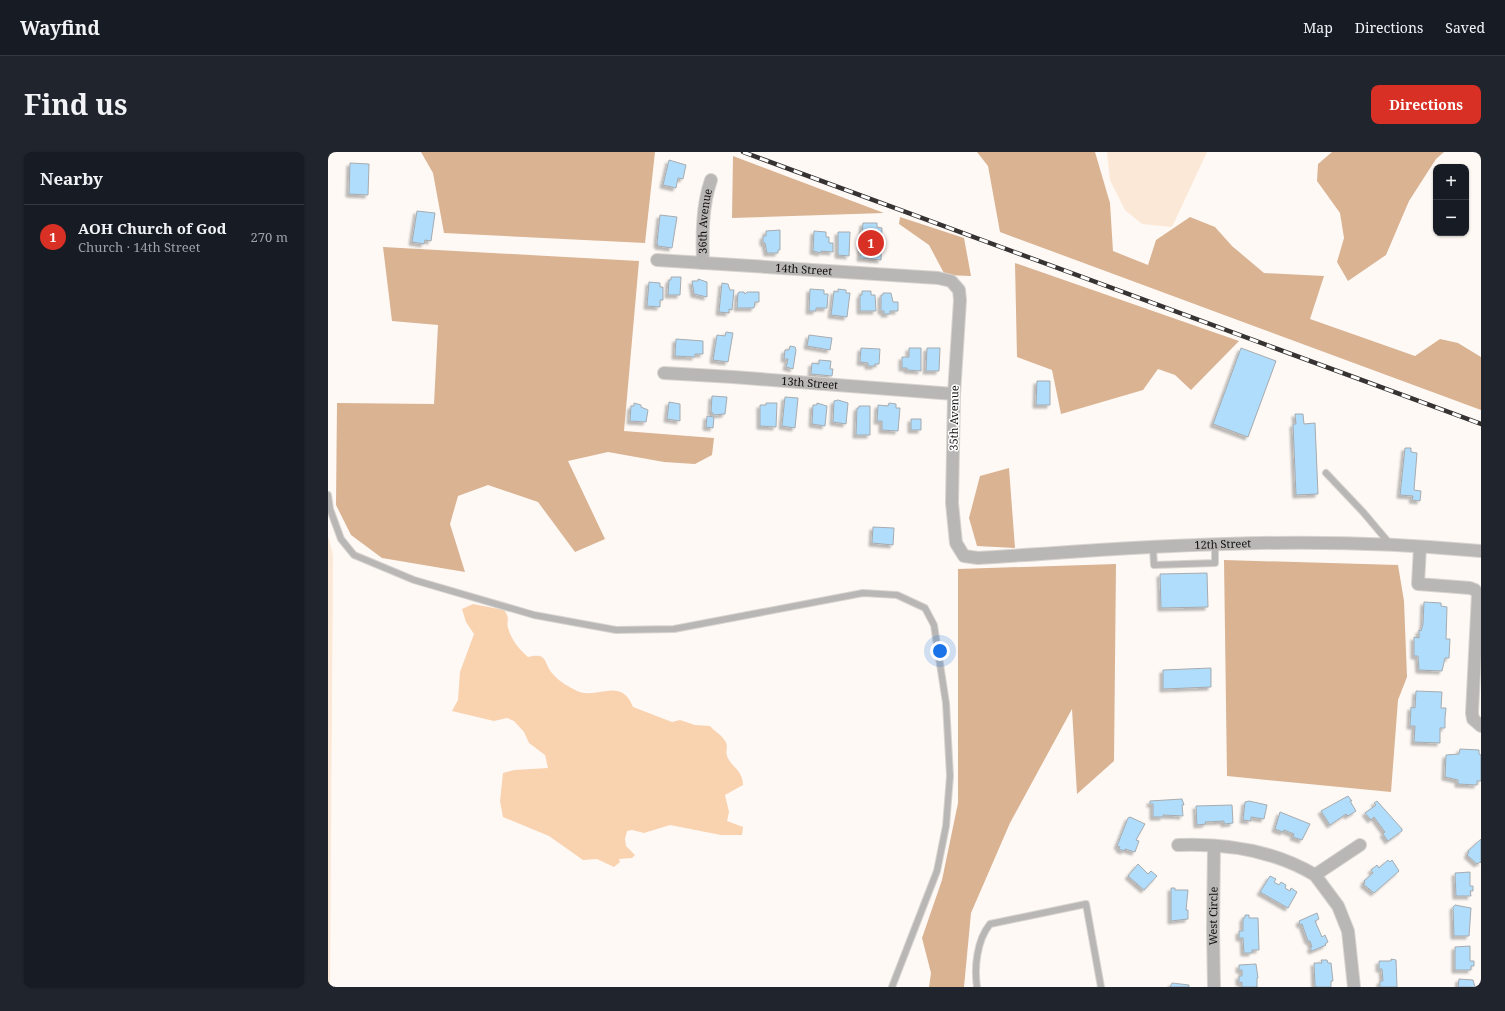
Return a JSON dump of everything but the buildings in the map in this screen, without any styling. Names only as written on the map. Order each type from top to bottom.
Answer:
[{"type":"street","name":"36th Avenue","points":[[703,263],[703,226],[708,190],[711,180]]},
{"type":"street","name":"14th Street","points":[[657,260],[798,271],[925,277],[951,281]]},
{"type":"street","name":"35th Avenue","points":[[951,281],[958,290],[960,300],[954,394],[952,503],[956,543],[964,556]]},
{"type":"street","name":"13th Street","points":[[664,374],[741,377],[954,394]]},
{"type":"street","name":"12th Street","points":[[964,556],[978,558],[1214,544],[1287,542],[1420,546],[1481,551]]},
{"type":"street","points":[[1420,546],[1418,584],[1470,588],[1475,590],[1478,594],[1472,713],[1473,719],[1481,726]]},
{"type":"street","points":[[1178,845],[1214,846],[1264,852],[1285,859],[1315,875],[1338,906],[1348,931],[1354,987]]},
{"type":"street","points":[[1315,875],[1360,845]]},
{"type":"street","name":"West Circle","points":[[1214,846],[1212,929],[1214,987]]},
{"type":"lane","points":[[1326,473],[1363,512],[1391,545]]},
{"type":"lane","points":[[328,495],[330,509],[341,539],[354,555],[414,580],[534,615],[616,630],[674,629],[863,593],[897,595],[925,608],[934,625],[946,703],[950,776],[946,826],[937,871],[892,987]]},
{"type":"lane","points":[[1153,548],[1154,565],[1215,563],[1214,544]]},
{"type":"lane","points":[[977,987],[975,972],[981,942],[984,931],[990,924],[1086,904],[1101,987]]},
{"type":"shaded area","points":[[421,152],[655,152],[645,243],[444,233],[433,173]]},
{"type":"shaded area","points":[[977,152],[1095,152],[1110,203],[1113,251],[1148,265],[1156,240],[1190,217],[1215,227],[1232,246],[1264,273],[1324,276],[1310,319],[1415,356],[1440,339],[1458,343],[1481,357],[1481,410],[1000,232],[988,166]]},
{"type":"shaded area","points":[[1107,152],[1207,152],[1172,227],[1142,224],[1125,210],[1110,180]]},
{"type":"shaded area","points":[[1332,152],[1444,152],[1436,159],[1409,201],[1386,255],[1348,281],[1337,262],[1344,238],[1340,213],[1317,181],[1318,164]]},
{"type":"shaded area","points":[[733,156],[884,213],[732,218]]},
{"type":"shaded area","points":[[900,217],[964,238],[971,276],[945,275],[929,245],[899,224]]},
{"type":"shaded area","points":[[383,247],[639,261],[624,431],[714,438],[712,455],[695,464],[664,462],[608,452],[568,461],[605,539],[575,552],[538,502],[488,485],[458,496],[450,524],[465,572],[382,558],[351,535],[336,505],[337,403],[434,404],[438,325],[392,321]]},
{"type":"shaded area","points":[[1015,263],[1239,341],[1191,390],[1175,375],[1158,369],[1143,390],[1061,414],[1052,370],[1017,357]]},
{"type":"shaded area","points":[[1009,468],[1015,548],[977,546],[969,518],[980,476]]},
{"type":"shaded area","points":[[328,536],[333,555],[330,987],[328,987]]},
{"type":"shaded area","points":[[1224,560],[1398,565],[1404,601],[1407,677],[1398,700],[1391,792],[1227,776]]},
{"type":"shaded area","points":[[1116,564],[1114,761],[1077,794],[1072,709],[1010,823],[971,913],[964,987],[929,987],[931,973],[922,938],[942,880],[958,803],[958,569]]},
{"type":"shaded area","points":[[473,604],[504,610],[508,618],[508,628],[510,633],[522,651],[528,657],[542,657],[554,676],[577,691],[593,693],[616,691],[622,693],[628,698],[633,707],[672,722],[680,720],[695,725],[710,726],[726,743],[727,756],[741,776],[743,785],[725,795],[729,812],[727,821],[743,827],[742,835],[721,835],[670,825],[644,833],[632,830],[627,831],[625,839],[626,846],[635,855],[632,858],[619,859],[620,862],[614,867],[597,859],[583,860],[549,836],[503,817],[500,801],[503,773],[514,770],[548,768],[545,755],[529,743],[524,732],[514,721],[507,718],[494,721],[452,711],[458,700],[460,672],[474,634],[466,622],[462,609]]},
{"type":"railway","points":[[743,152],[1481,424]]},
{"type":"place","name":"AOH Church of God","points":[[871,243]]}]
